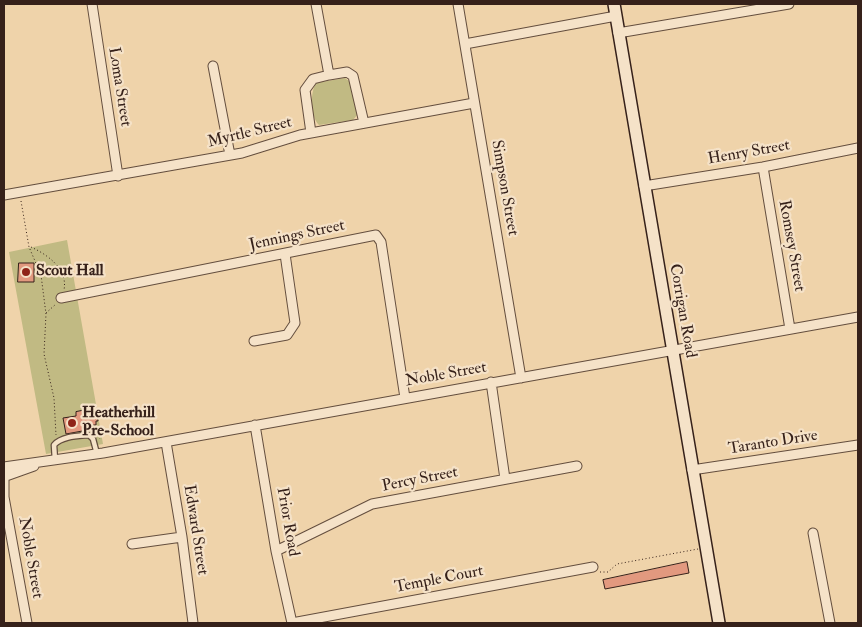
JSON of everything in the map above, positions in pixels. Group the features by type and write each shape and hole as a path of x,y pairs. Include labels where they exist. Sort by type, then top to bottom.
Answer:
{"main road":[{"name":"Corrigan Road","path":"614,4 719,623"}],"street":[{"name":"Loma Street","path":"92,4 118,176"},
{"path":"316,4 329,75"},
{"name":"Simpson Street","path":"458,4 521,378"},
{"path":"618,33 789,4"},
{"path":"465,44 616,16"},
{"path":"213,66 230,155"},
{"path":"312,133 305,90 313,79 329,75 347,72 353,76 364,123"},
{"name":"Myrtle Street","path":"4,194 20,193 230,155 312,133 474,104"},
{"name":"Henry Street","path":"644,186 763,167 858,148"},
{"name":"Romsey Street","path":"763,167 790,329"},
{"name":"Jennings Street","path":"61,298 376,235 381,242 405,398"},
{"path":"254,341 287,335 295,323 285,254"},
{"name":"Noble Street","path":"27,623 4,497 4,474 39,464 858,317"},
{"path":"491,382 505,479"},
{"name":"Prior Road","path":"255,425 276,550 292,623"},
{"name":"Edward Street","path":"166,442 182,537 193,623"},
{"name":"Taranto Drive","path":"692,470 858,445"},
{"name":"Percy Street","path":"276,550 372,504 577,466"},
{"path":"813,533 830,623"},
{"path":"132,544 182,537"},
{"name":"Temple Court","path":"292,623 593,567"}],"lane":[{"path":"56,461 54,445 62,439 89,435 93,439 97,454"}],"path":[{"path":"20,193 30,247 40,268 46,314 44,354 54,398 56,436"},
{"path":"30,247 40,252 61,271 65,284 61,298 46,314"},
{"path":"593,567 600,572 608,572 617,564 706,548"}],"shaded area":[{"path":"345,78 353,84 358,114 353,120 319,125 314,116 312,104 316,83"},
{"path":"67,240 103,444 46,454 9,252"}],"building":[{"name":"Scout Hall","path":"19,263 34,263 34,282 18,282"},
{"path":"96,408 98,421 96,421 96,425 92,425 93,429 66,434 63,418 76,416 76,412"},
{"path":"687,562 689,573 605,589 603,580"}],"place":[{"name":"Scout Hall","path":"26,272"},
{"name":"Heatherhill Pre-School","path":"72,423"}]}
